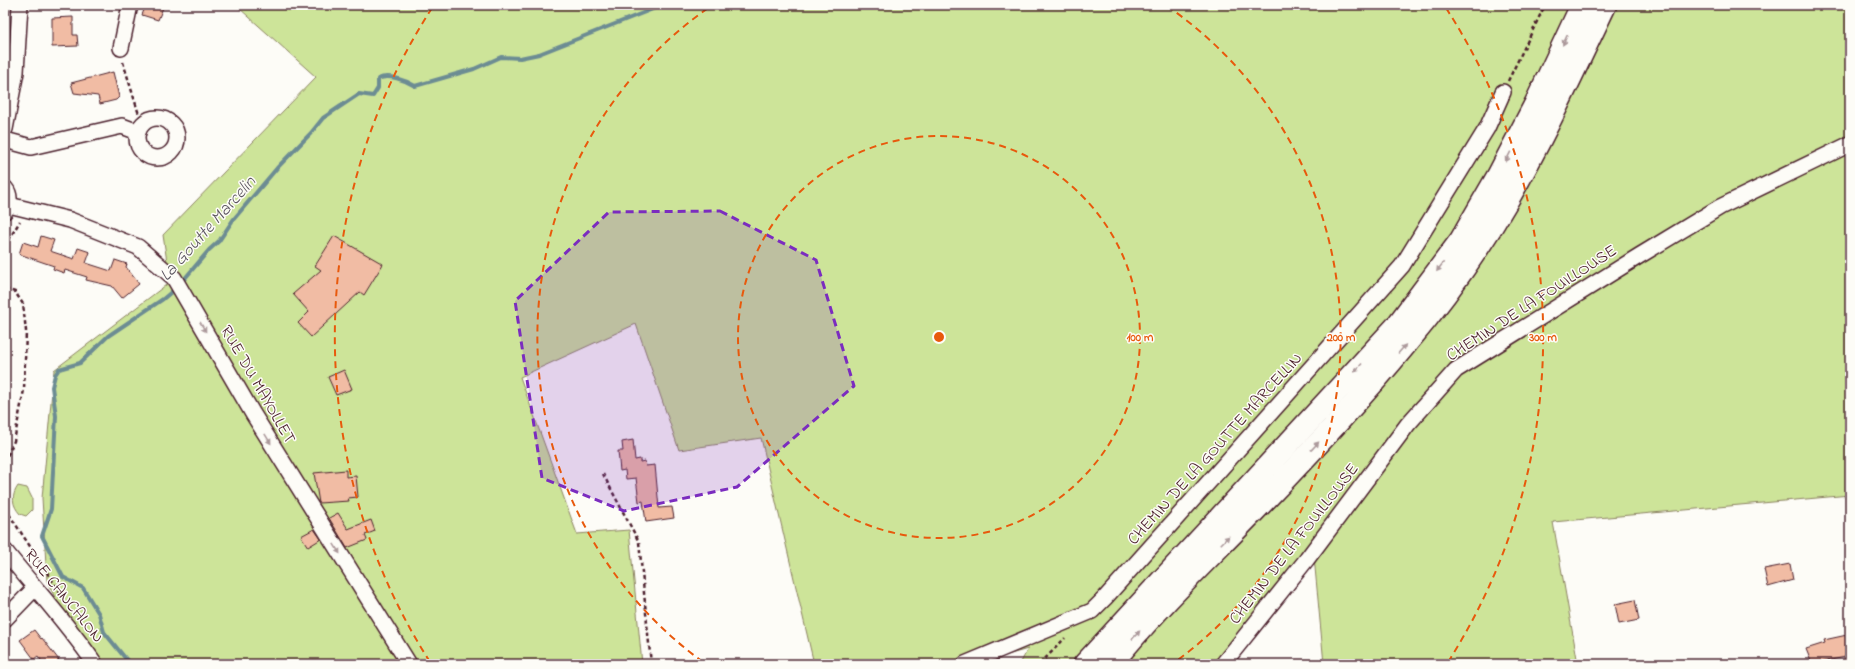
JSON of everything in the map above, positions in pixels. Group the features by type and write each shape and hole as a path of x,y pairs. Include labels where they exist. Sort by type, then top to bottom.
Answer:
{"main road":[{"path":"1085,664 1265,470 1400,321 1461,240 1498,176 1536,103 1582,5"},
{"path":"1111,664 1209,556 1259,506 1351,407 1405,345 1460,274 1508,199 1561,99 1605,5"}],"street":[{"path":"5,129 16,72 20,5"},
{"path":"121,48 130,5"},
{"name":"CHEMIN DE LA GOUTTE MARCELLIN","path":"965,664 1092,611 1105,598 1402,266 1487,128 1503,92"},
{"path":"5,140 31,147 122,126 140,128"},
{"name":"CHEMIN DE LA FOUILLOUSE","path":"1223,664 1307,559 1408,424 1456,370 1720,207 1850,144"},
{"path":"5,188 9,198 7,208"},
{"name":"RUE DU MAYOLLET","path":"7,208 70,220 138,247 172,276 184,293 253,414 409,664"},
{"name":"RUE CANCALON","path":"5,551 95,664"},
{"path":"5,619 34,589"}],"path":[{"path":"1503,92 1545,5"},
{"path":"121,48 121,57 140,128"},
{"path":"5,246 20,220 38,213"},
{"path":"5,289 15,292 23,304 26,331 24,390 14,441 5,461"},
{"path":"602,474 639,542 652,664"},
{"path":"5,508 66,602 55,612"}],"highlighted area":[{"path":"720,211 816,260 854,386 737,487 624,511 542,478 515,301 609,212"}],"green space":[{"path":"245,5 1850,5 1850,495 1553,522 1578,664 1324,664 1313,546 1216,664 1020,664 1028,649 976,664 814,664 761,438 679,450 636,324 520,377 577,534 629,530 642,664 87,664 47,581 42,498 54,370 170,282 163,235 316,77 239,8"},
{"path":"18,486 27,488 32,498 32,510 26,516 20,514 14,504 13,497"}],"building":[{"path":"146,5 164,5 158,20 142,15"},
{"path":"73,17 73,35 77,35 78,46 52,47 52,18"},
{"path":"113,72 119,97 116,100 100,104 98,96 74,93 71,83"},
{"path":"41,236 54,240 50,251 74,259 78,248 90,252 86,263 111,271 115,260 127,264 126,267 139,284 122,298 112,286 86,280 87,277 65,270 64,273 53,269 54,266 19,254 23,242 38,247"},
{"path":"334,236 383,264 364,295 360,292 311,337 298,323 309,312 293,294 321,270 315,266"},
{"path":"344,370 352,389 336,395 328,377"},
{"path":"633,440 635,460 640,459 640,462 645,461 646,466 655,465 659,508 672,507 674,518 646,522 643,501 639,502 636,478 626,479 625,470 620,471 618,451 623,451 622,442"},
{"path":"346,470 346,477 356,476 358,497 348,498 349,501 319,503 314,473"},
{"path":"338,513 348,529 371,520 375,531 365,535 367,540 347,548 329,518"},
{"path":"314,529 321,539 308,547 301,536"},
{"path":"1790,564 1793,580 1768,587 1764,569"},
{"path":"1635,600 1639,620 1619,624 1615,604"},
{"path":"34,630 62,664 44,664 38,656 34,659 20,640"},
{"path":"1847,635 1850,656 1812,664 1806,649 1825,643 1824,640"}],"waterway":[{"name":"La Goutte Marcelin","path":"181,283 209,250 219,241 233,220 277,168 311,133 323,118 359,94 373,96 378,88 378,79 392,77 415,86 474,69 501,57 520,58 539,54 663,5"},
{"name":"La Goutte Marcelin","path":"130,664 104,632 99,614 83,588 63,577 42,536 51,509 56,416 52,387 55,375 59,369 80,363 108,336 163,299 176,288"}]}
